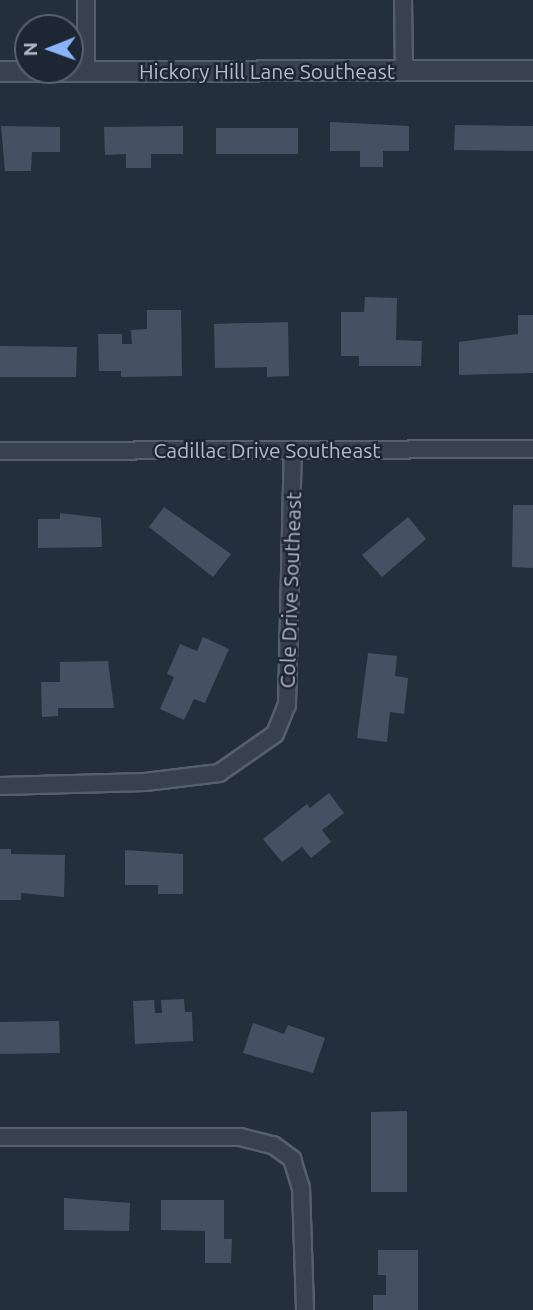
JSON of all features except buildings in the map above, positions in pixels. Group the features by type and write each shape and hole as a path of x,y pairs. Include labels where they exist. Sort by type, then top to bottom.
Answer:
{"street":[{"path":"86,0 86,71"},
{"path":"403,0 404,71"},
{"name":"Hickory Hill Lane Southeast","path":"0,71 533,70"},
{"name":"Cadillac Drive Southeast","path":"0,451 533,449"},
{"name":"Cole Drive Southeast","path":"0,786 145,782 219,773 275,734 286,705 293,450"},
{"path":"0,1137 240,1137 273,1145 292,1159 301,1188 305,1310"}]}
